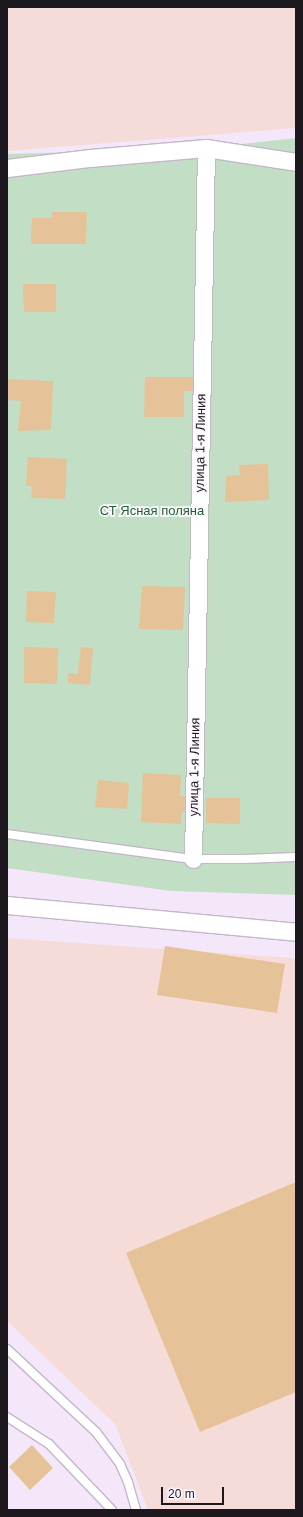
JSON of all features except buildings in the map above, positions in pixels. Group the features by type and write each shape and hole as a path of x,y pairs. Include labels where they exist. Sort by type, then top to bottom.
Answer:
{"street":[{"path":"7,168 90,158 206,148 296,162"},
{"name":"улица 1-я Линия","path":"193,859 206,148"},
{"path":"7,905 296,932"}],"lane":[{"path":"7,834 193,859 296,857"},
{"path":"7,1350 96,1432 120,1464 128,1482 136,1510"},
{"path":"7,1417 49,1444 112,1510"}],"shaded area":[{"path":"7,7 296,7 296,128 7,151"},
{"path":"7,938 293,958 296,960 296,1510 148,1510 115,1424 7,1321"}],"green space":[{"name":"СТ Ясная поляна","path":"296,138 296,895 171,891 7,868 7,154 206,148"}]}
